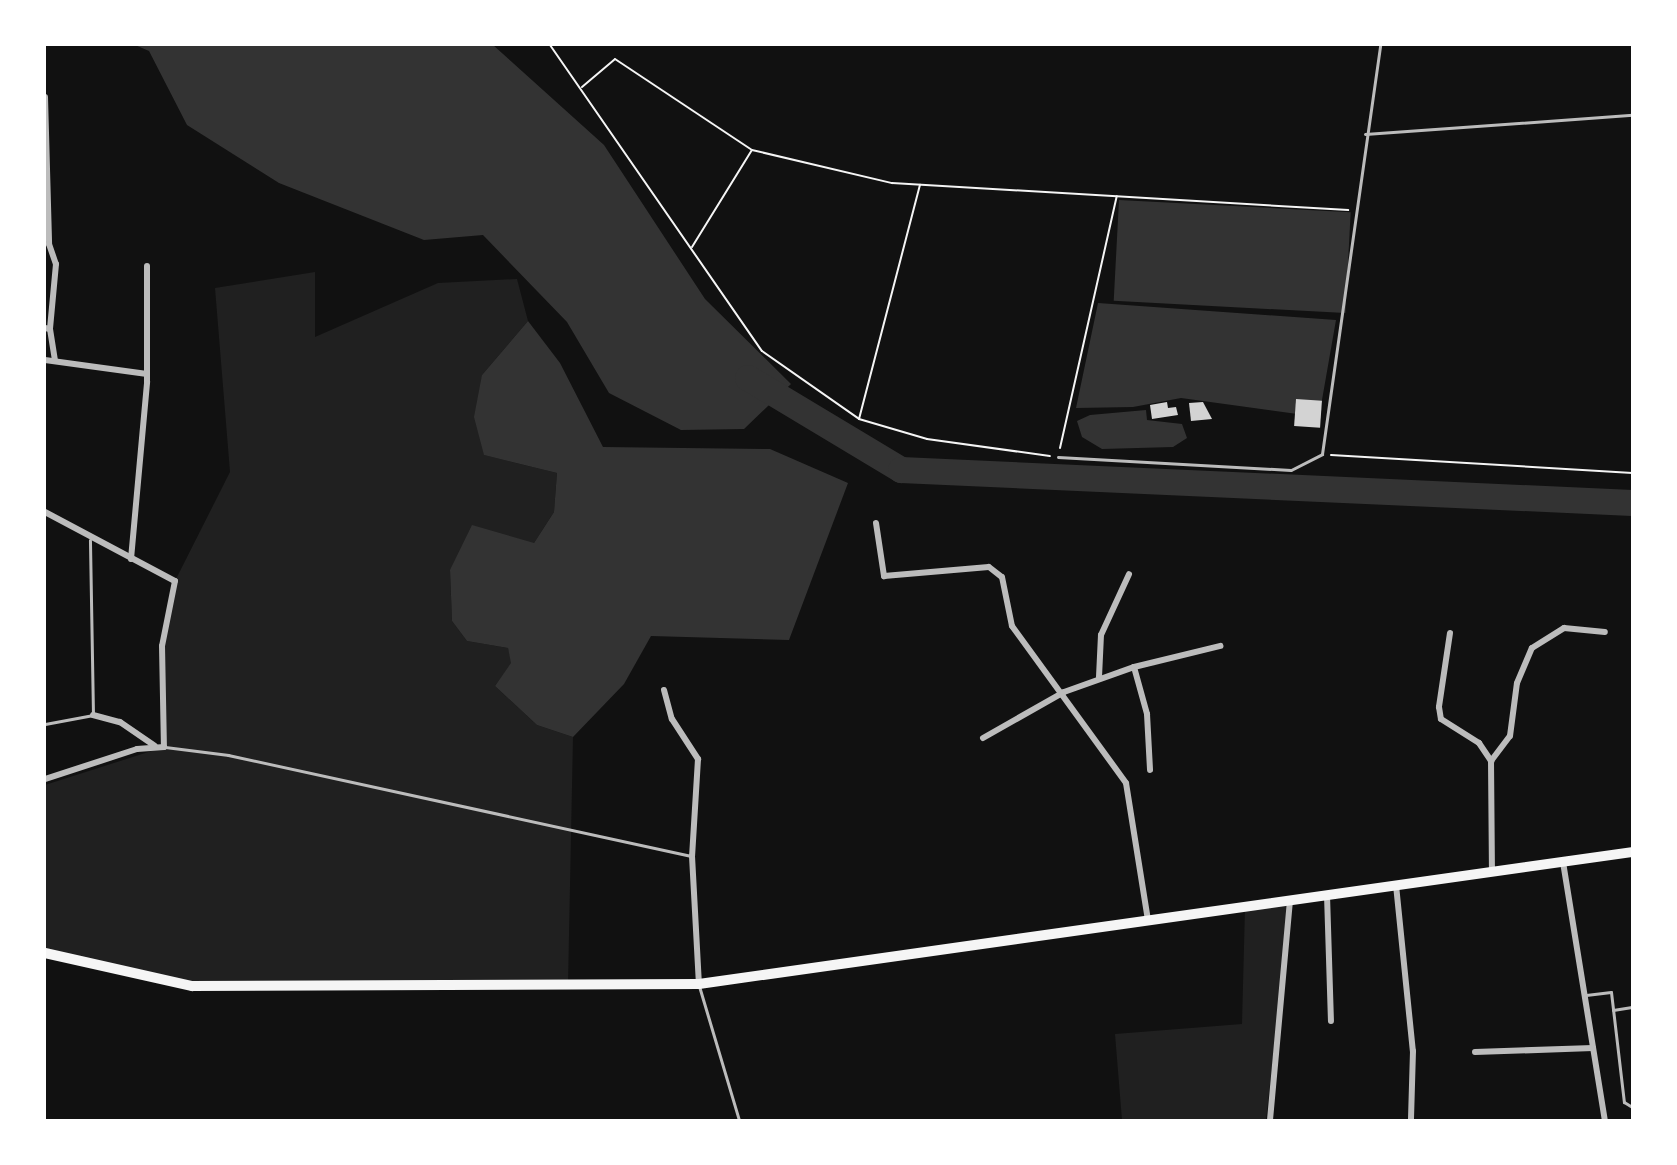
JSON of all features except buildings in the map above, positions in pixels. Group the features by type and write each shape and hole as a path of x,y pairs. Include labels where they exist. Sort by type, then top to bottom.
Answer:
{"highway":[{"path":"45,953 192,986 699,984 1632,852"}],"street":[{"path":"45,97 49,244 57,264 48,329 56,361"},
{"path":"131,559 147,374 147,267"},
{"path":"45,360 147,374"},
{"path":"45,512 90,540 175,581 162,646 164,747 155,746 45,779"},
{"path":"876,523 884,576 989,567 1002,577 1012,626 1064,692 1126,783 1148,920"},
{"path":"1099,677 1101,635 1129,574"},
{"path":"1491,761 1510,736 1517,683 1532,648 1564,628 1605,632"},
{"path":"1450,633 1442,719 1479,743 1491,761 1492,872"},
{"path":"983,738 1064,692 1099,677 1220,646"},
{"path":"1134,668 1147,714 1150,770"},
{"path":"664,690 672,719 698,759 692,856 699,984"},
{"path":"93,715 120,722 155,746"},
{"path":"1563,862 1605,1120"},
{"path":"1396,885 1413,1051 1411,1120"},
{"path":"1328,895 1331,1021"},
{"path":"1270,1120 1290,902"},
{"path":"1475,1052 1593,1048"}],"lane":[{"path":"1058,458 1291,470 1322,454 1354,210 1380,45"},
{"path":"1365,134 1632,115"},
{"path":"45,724 93,715 90,540"},
{"path":"164,747 228,755 692,856"},
{"path":"699,984 739,1120"},
{"path":"1584,995 1611,992 1624,1102 1632,1107"},
{"path":"1613,1010 1632,1007"}],"path":[{"path":"550,45 582,87 762,351 859,419 927,439 1058,458 1117,196"},
{"path":"582,87 615,59 752,150 920,184 1354,210"},
{"path":"692,248 752,150"},
{"path":"859,419 920,184"},
{"path":"1322,454 1632,473"}],"shaded area":[{"path":"135,45 493,45 604,145 705,299 791,384 744,429 681,430 609,393 567,322 483,235 424,240 279,183 187,125 149,51"},
{"path":"1119,200 1351,212 1345,313 1114,301"},
{"path":"315,272 315,337 438,283 517,279 528,321 482,375 484,455 557,473 554,512 534,543 450,570 452,621 467,641 508,648 512,663 495,686 537,725 573,737 568,985 192,986 45,953 45,785 164,747 162,646 175,581 230,472 215,288"},
{"path":"1098,303 1336,320 1319,417 1181,398 1133,407 1076,408"},
{"path":"528,321 560,363 603,447 770,449 848,483 789,640 651,636 624,684 573,737 537,725 495,686 511,663 508,648 467,641 452,621 450,570 472,525 534,543 554,512 557,473 484,455 474,417 482,375"},
{"path":"1146,410 1147,420 1182,424 1187,438 1173,447 1102,449 1082,437 1077,421 1090,415"},
{"path":"1290,902 1266,1120 1122,1120 1115,1034 1242,1024 1245,908"}],"waterway":[{"path":"748,378 901,470 1632,503"}]}
